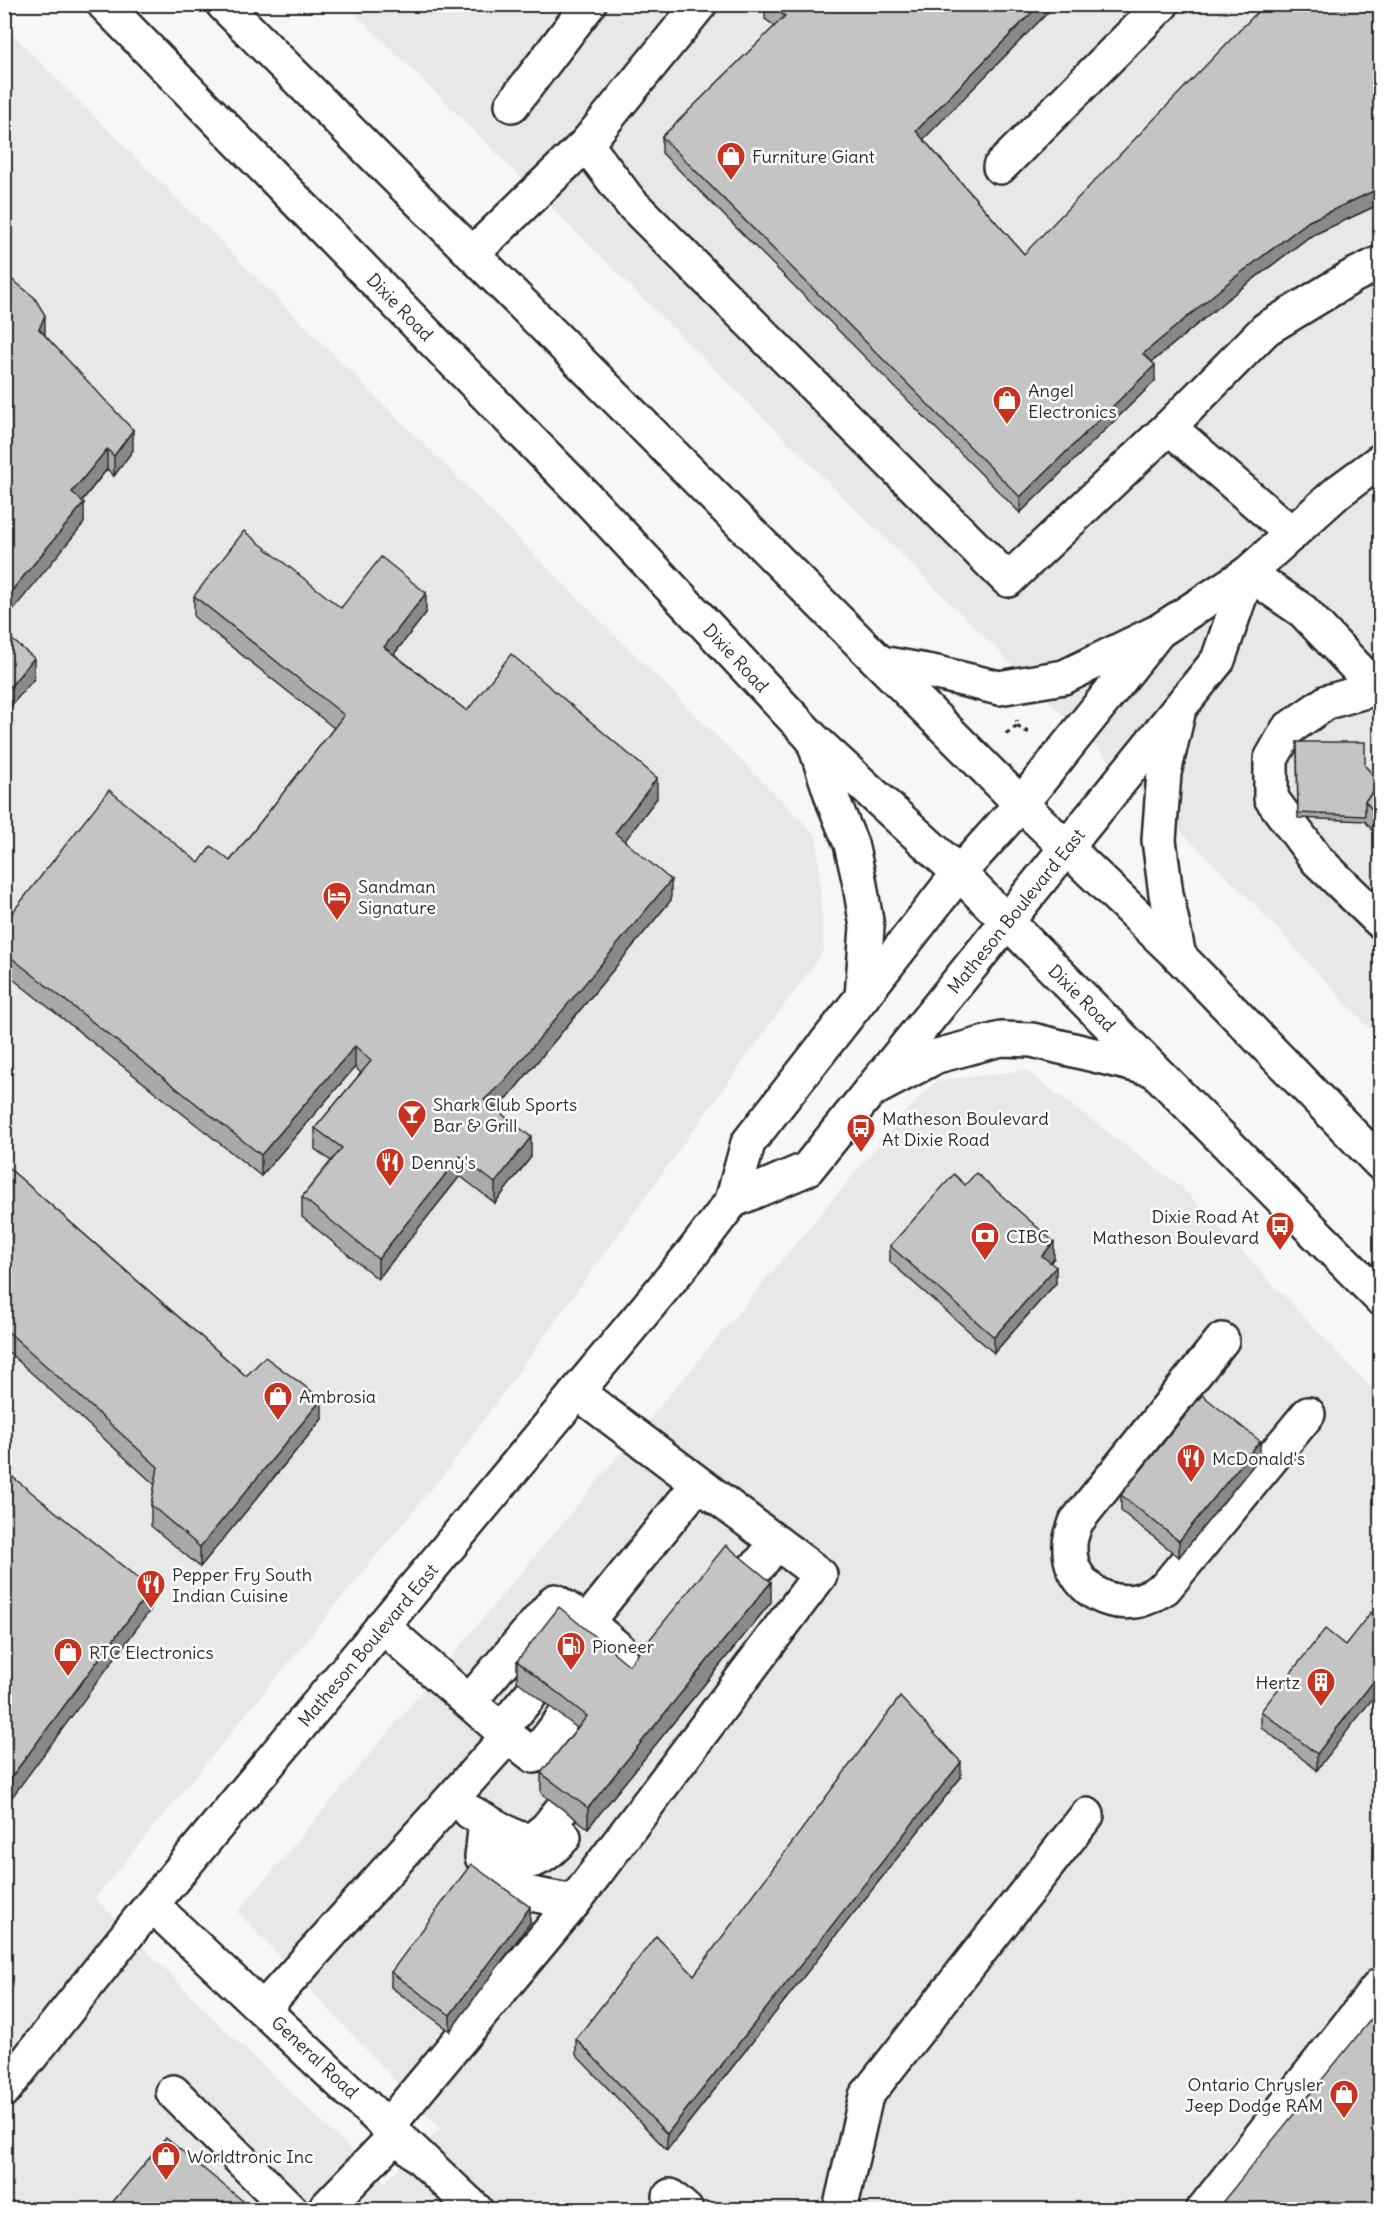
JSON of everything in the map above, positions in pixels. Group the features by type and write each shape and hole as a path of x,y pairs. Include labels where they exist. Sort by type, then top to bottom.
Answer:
{"main road":[{"name":"Dixie Road","path":"104,4 588,499 814,740 959,873 1380,1298"},
{"path":"223,4 1021,804 1179,956 1380,1163"},
{"path":"512,105 589,4"},
{"path":"472,254 586,144 700,4"},
{"path":"1000,167 1162,4"},
{"path":"586,144 630,202 1008,580 1169,427 1266,329 1353,276 1380,263"},
{"path":"1169,427 1292,534"},
{"name":"Matheson Boulevard East","path":"4,2090 152,1905 694,1251 732,1201 748,1143 959,873 1021,804 1159,631 1248,573 1339,491 1380,461"},
{"path":"1248,573 1303,611 1378,687 1327,702 1288,729 1271,759 1271,798 1317,860 1380,921"},
{"name":"Matheson Boulevard East","path":"732,1201 807,1169 1218,660 1248,573"},
{"path":"881,663 937,672 999,688 1064,677 1159,631"},
{"path":"1179,709 1164,773 1159,840 1166,894 1179,956"},
{"path":"814,740 834,803 852,844 860,879 867,927 862,997"},
{"path":"869,1092 937,1056 1001,1039 1032,1040 1152,1069"},
{"path":"1222,1340 1076,1522 1070,1544 1073,1570 1090,1591 1113,1602 1137,1601 1165,1588 1308,1414"},
{"path":"324,2210 392,2130 574,1902 820,1575 758,1569 698,1484 577,1392"},
{"path":"580,1630 698,1484"},
{"path":"469,1702 555,1600 580,1630 620,1650 606,1665"},
{"path":"382,1626 534,1756 564,1718"},
{"path":"263,2009 450,1800 505,1733 531,1694"},
{"path":"450,1800 514,1838 531,1840 569,1815"},
{"path":"840,2210 866,2096 1087,1815"},
{"path":"486,1821 482,1857 499,1881 526,1893 574,1902"},
{"name":"General Road","path":"152,1905 476,2210"},
{"path":"1203,2210 1380,1985"},
{"path":"173,2092 291,2210"}],"path":[{"path":"1017,726 1034,736"}],"shaded area":[{"path":"347,5 1380,5 1380,1040 1252,902"},
{"path":"4,26 817,836 824,950 451,1465 95,1898 217,2022 385,2182 440,2129 238,1912 908,1109 936,1081 1025,1070 1181,1187 1380,1397 1380,2209 5,2209"}],"building":[{"path":"766,4 1040,4 916,131 1024,254 1265,4 1380,4 1380,188 1309,221 1230,281 1143,354 1155,365 1020,497 662,137 785,16"},
{"path":"4,273 34,297 45,315 39,329 133,430 114,456 107,449 72,492 84,503 4,600"},
{"name":"Sandman Signature","path":"244,531 341,608 381,557 426,593 384,647 467,711 511,654 657,778 615,833 671,880 504,1081 484,1100 531,1137 495,1183 460,1156 378,1259 302,1197 342,1148 315,1128 371,1061 355,1046 261,1155 4,952 4,923 109,790 199,863 211,846 230,861 344,715 194,596"},
{"path":"4,633 34,658 4,694"},
{"path":"1297,742 1365,742 1365,766 1380,783 1365,801 1365,816 1298,813"},
{"path":"1380,784 1380,819 1365,801"},
{"path":"4,1164 246,1376 265,1357 322,1399 200,1547 151,1505 158,1467 4,1328"},
{"path":"976,1173 1054,1242 1042,1256 1056,1267 994,1337 890,1246 954,1174 965,1185"},
{"name":"McDonald's","path":"1202,1395 1260,1441 1179,1541 1121,1495"},
{"path":"4,1470 151,1589 4,1787"},
{"path":"726,1545 771,1582 588,1808 541,1773 587,1716 517,1661 559,1607 629,1665"},
{"name":"Hertz","path":"1371,1612 1380,1620 1380,1673 1317,1754 1261,1711 1325,1629 1345,1645"},
{"path":"900,1697 961,1762 667,2134 576,2039 656,1936 694,1975"},
{"path":"471,1864 530,1907 450,2015 391,1972"},
{"name":"Ontario Chrysler Jeep Dodge RAM","path":"1380,2008 1380,2210 1216,2210"},
{"path":"166,2138 254,2210 106,2210"}],"place":[{"name":"Furniture Giant","path":"731,182"},
{"name":"Angel Electronics","path":"1007,426"},
{"name":"Sandman Signature","path":"337,922"},
{"name":"Shark Club Sports Bar & Grill","path":"412,1140"},
{"name":"Matheson Boulevard At Dixie Road","path":"861,1154"},
{"name":"Denny's","path":"390,1188"},
{"name":"Dixie Road At Matheson Boulevard","path":"1280,1252"},
{"name":"CIBC","path":"985,1262"},
{"name":"Ambrosia","path":"278,1422"},
{"name":"McDonald's","path":"1191,1484"},
{"name":"Pepper Fry South Indian Cuisine","path":"151,1610"},
{"name":"Pioneer","path":"571,1672"},
{"name":"RTC Electronics","path":"68,1678"},
{"name":"Hertz","path":"1321,1708"},
{"name":"Ontario Chrysler Jeep Dodge RAM","path":"1344,2120"},
{"name":"Worldtronic Inc","path":"166,2182"}]}
